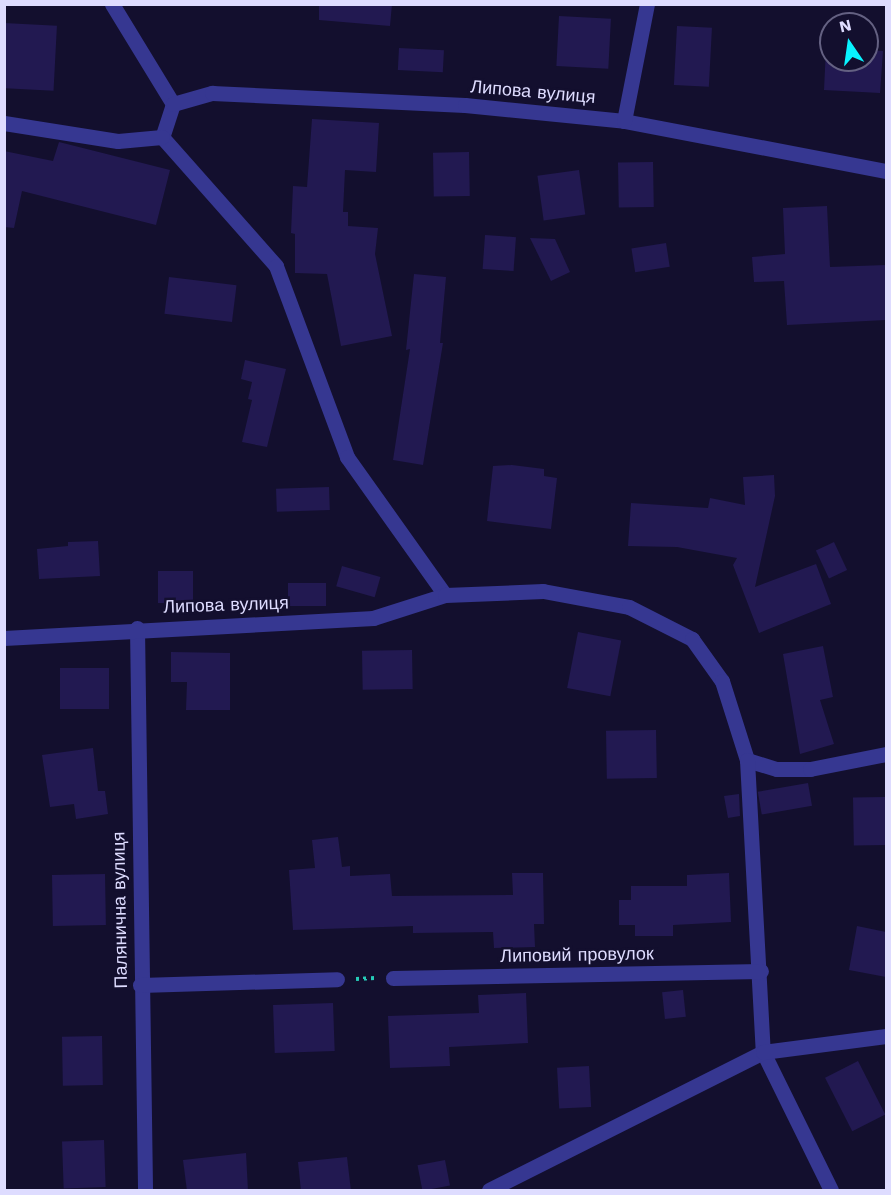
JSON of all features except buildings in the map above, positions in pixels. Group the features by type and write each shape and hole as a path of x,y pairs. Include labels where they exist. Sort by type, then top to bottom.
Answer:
{"street":[{"path":"112,4 173,104 162,137"},
{"path":"624,121 647,4"},
{"name":"Липова вулиця","path":"173,104 212,93 465,105 624,121 886,171"},
{"path":"4,123 118,141 162,137"},
{"path":"162,137 276,266 347,457 446,595"},
{"name":"Липова вулиця","path":"4,638 137,628 373,618 446,595 543,591 629,607 692,639 722,681 747,759 761,971 763,1052"},
{"name":"Палянична вулиця","path":"137,628 140,985 145,1191"},
{"path":"747,759 777,769 810,769 886,754"},
{"name":"Липовий провулок","path":"393,978 761,971"},
{"path":"140,985 337,979"},
{"path":"489,1191 763,1052 886,1036"},
{"path":"763,1052 831,1191"}],"path":[{"path":"337,979 393,978"}]}
